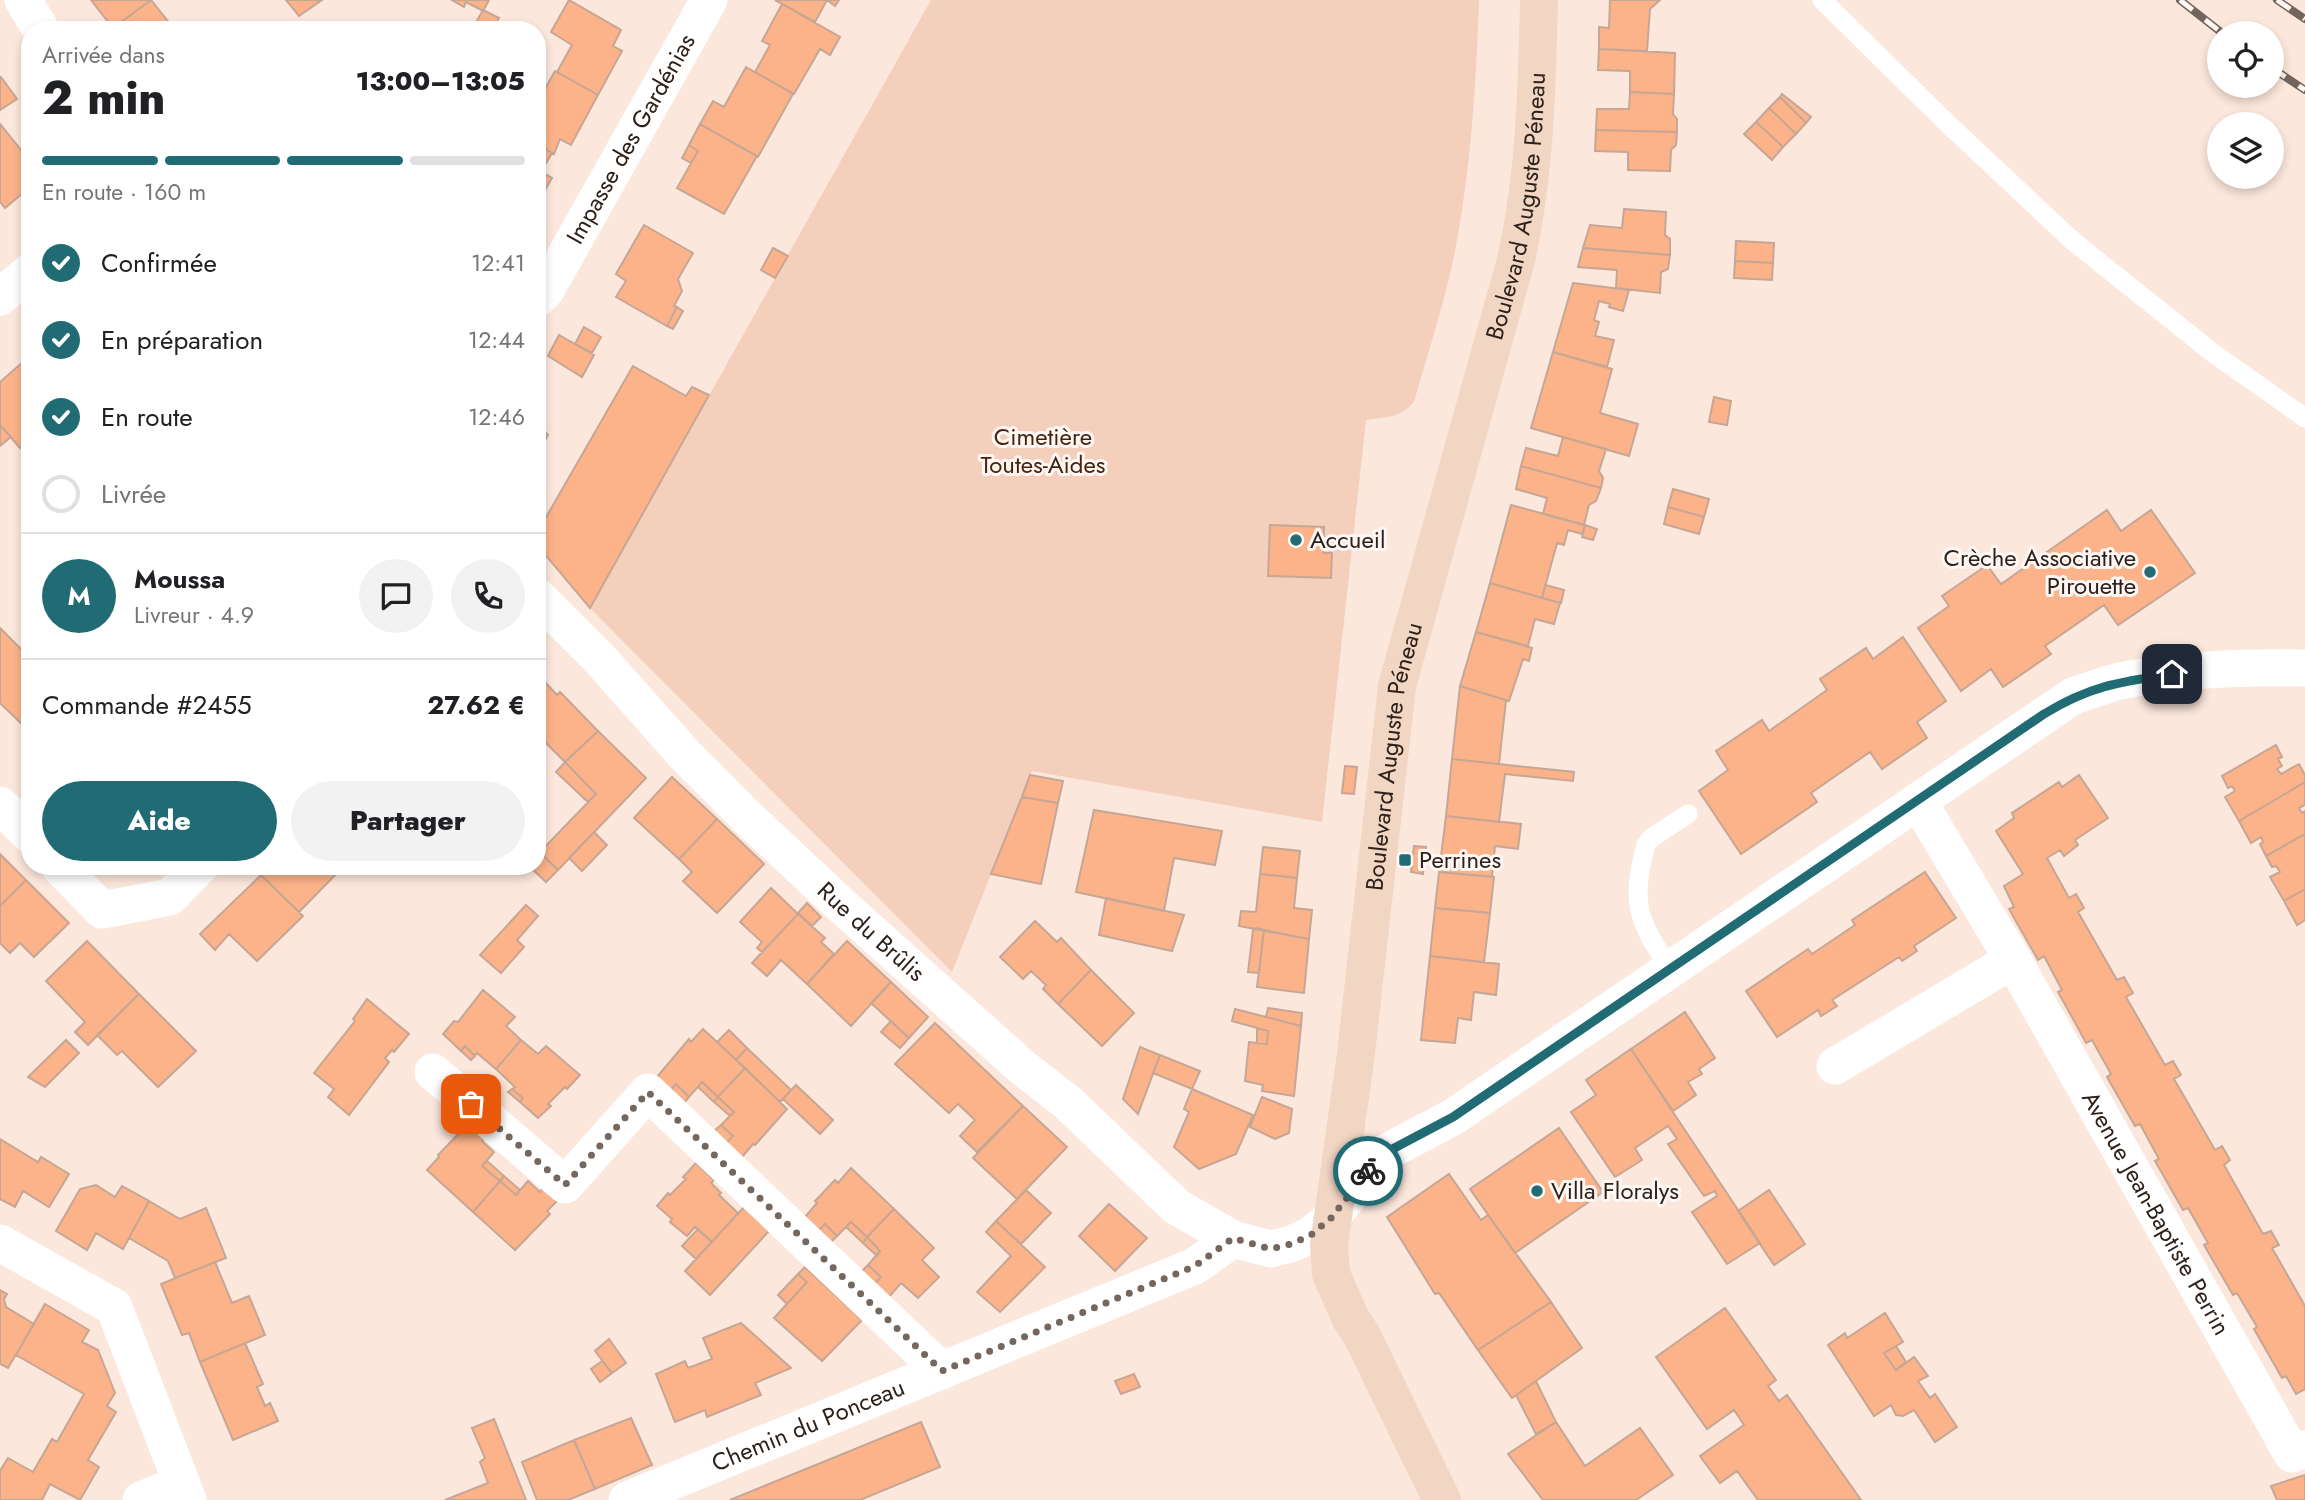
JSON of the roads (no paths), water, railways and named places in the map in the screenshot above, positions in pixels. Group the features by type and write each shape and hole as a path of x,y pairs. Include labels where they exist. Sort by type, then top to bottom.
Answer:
{"street":[{"path":"23,0 36,21"},
{"name":"Boulevard Auguste Péneau","path":"1442,1500 1331,1274 1329,1245 1352,1079 1397,686 1516,260 1531,181 1539,0"},
{"name":"Impasse des Gardénias","path":"546,290 694,5"},
{"path":"0,297 21,280"},
{"name":"Rue du Brûlis","path":"546,605 600,659 694,764 842,906 1022,1067 1067,1102 1177,1207 1233,1238"},
{"path":"1233,1238 1270,1249 1311,1235 1331,1218 1383,1154 1453,1117 2073,696 2121,681 2172,674 2211,670 2305,668"},
{"name":"Avenue Jean-Baptiste Perrin","path":"1917,801 2013,960 2292,1454 2305,1449"},
{"path":"0,804 21,826"},
{"path":"68,875 102,910 170,897 191,875"},
{"path":"1835,1066 2013,960"},
{"path":"433,1072 565,1185 648,1092 942,1371"},
{"name":"Chemin du Ponceau","path":"627,1500 1195,1266 1233,1238"},
{"path":"0,1243 114,1307 184,1492 141,1500"}],"lane":[{"path":"1822,0 1948,124 2074,242 2213,353 2305,418"},
{"path":"1670,969 1646,932 1640,918 1637,898 1646,845 1651,838 1688,814"}],"railway":[{"path":"2180,0 2207,21"},
{"path":"2277,0 2305,19"},
{"path":"2284,76 2305,90"}],"place":[{"name":"Accueil","path":"1296,540"},
{"name":"Crèche Associative Pirouette","path":"2150,572"},
{"name":"Perrines","path":"1405,860"},
{"name":"Villa Floralys","path":"1537,1191"}],"park label":[{"name":"Cimetière Toutes-Aides","path":"1043,451"}]}
